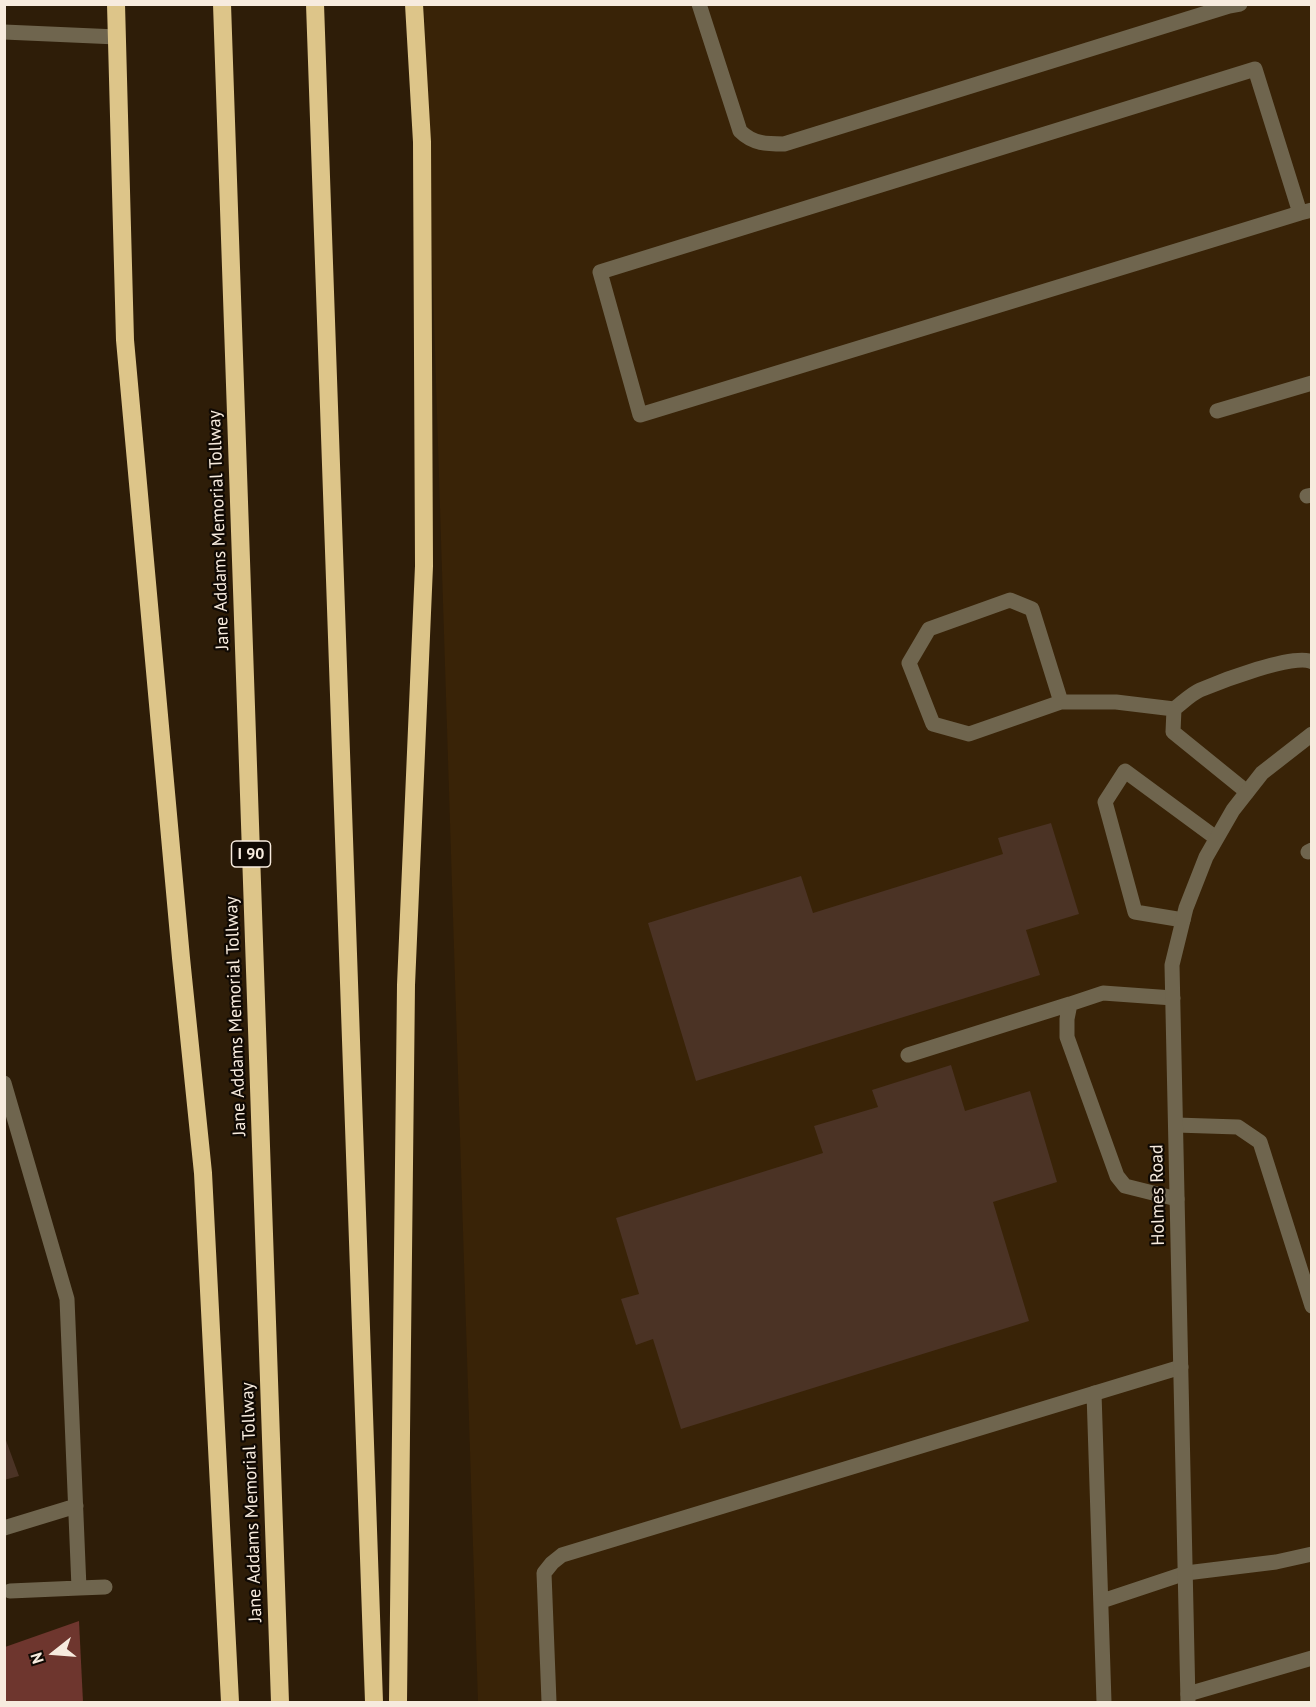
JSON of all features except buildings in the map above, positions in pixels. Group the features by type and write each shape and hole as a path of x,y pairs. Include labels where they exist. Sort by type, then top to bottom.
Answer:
{"highway":[{"path":"116,4 125,340 203,1173 230,1702"},
{"name":"Jane Addams Memorial Tollway","path":"222,4 280,1702"},
{"path":"315,4 374,1702"},
{"path":"398,1702 406,985 424,566 422,142 414,4"}],"street":[{"path":"699,4 740,131 748,139 764,144 784,144 1232,5"},
{"path":"4,32 117,37"},
{"path":"1255,69 1306,211 640,415 600,272 1255,69"},
{"path":"1217,411 1311,383"},
{"path":"1061,702 1032,609 1010,600 929,628 909,663 933,724 969,734 1061,702 1116,702 1174,709 1198,691 1280,662 1307,660 1311,663"},
{"path":"1174,709 1173,732 1247,792"},
{"name":"Holmes Road","path":"1188,1698 1173,965 1186,908 1216,838 1233,810 1262,773 1311,734"},
{"path":"1183,920 1135,912 1105,802 1125,771 1216,838"},
{"path":"908,1055 1103,993 1173,998"},
{"path":"1070,1004 1067,1037 1117,1176 1125,1186 1177,1199"},
{"path":"4,1083 67,1299 80,1588"},
{"path":"1176,1125 1238,1127 1260,1142 1311,1306"},
{"path":"549,1702 544,1573 562,1555 1181,1367"},
{"path":"1094,1393 1104,1702"},
{"path":"4,1528 76,1506"},
{"path":"1102,1602 1186,1573 1276,1562 1311,1554"},
{"path":"9,1592 105,1587"},
{"path":"1188,1698 1311,1658"}],"shaded area":[{"path":"424,5 1311,5 1311,1702 478,1702"},
{"path":"79,1621 83,1702 5,1702 5,1647"}]}
